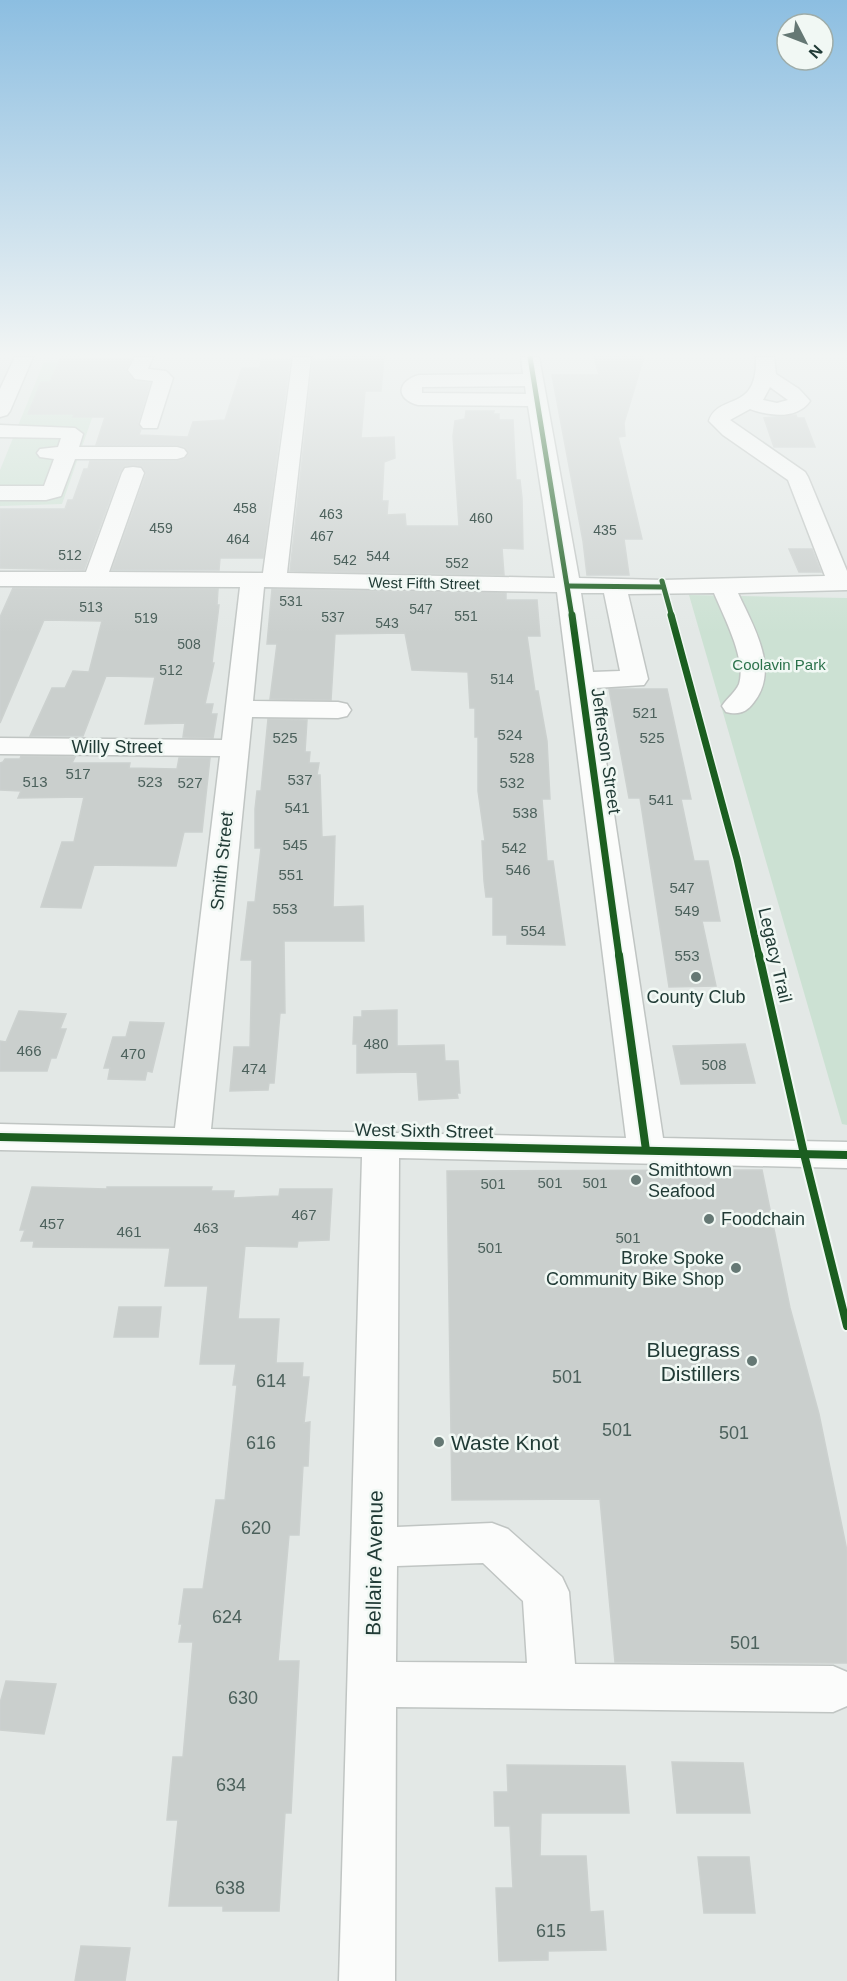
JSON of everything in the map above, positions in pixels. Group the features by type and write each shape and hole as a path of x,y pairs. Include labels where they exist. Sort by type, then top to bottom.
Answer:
{"street":[{"path":"0,494 46,494 53,491 67,449"},
{"name":"Smith Street","path":"192,1141 239,709 286,449"},
{"name":"Jefferson Street","path":"545,449 568,586 646,1150"},
{"path":"758,449 797,477 844,583"},
{"path":"22,453 177,453"},
{"path":"95,579 133,473"},
{"name":"West Fifth Street","path":"0,579 263,580 568,586 844,583"},
{"path":"581,680 635,679 615,586"},
{"path":"723,586 747,643 753,679 744,698 735,706"},
{"path":"239,709 338,710"},
{"name":"Willy Street","path":"0,746 235,748"},
{"name":"West Sixth Street","path":"0,1137 847,1155"},
{"name":"Bellaire Avenue","path":"367,1981 381,1145"},
{"path":"375,1547 492,1543 546,1592 553,1688"},
{"path":"372,1684 553,1688 833,1689"}],"green space":[{"path":"8,449 81,449 62,504 0,506 0,470"},
{"name":"Coolavin Park","path":"689,595 847,598 847,1125 842,1124"}],"building":[{"path":"187,449 278,449 263,558 220,558 219,570 112,570 146,474 143,467 133,465 125,466 120,472 84,570 0,568 0,509 65,509 68,500 73,500 84,469 88,469 90,461 177,461 185,459 189,453"},
{"path":"303,449 395,449 395,458 384,462 382,501 388,501 387,515 405,514 406,526 459,526 454,449 514,449 516,480 520,480 522,498 523,549 502,548 504,575 290,571"},
{"path":"566,449 621,449 642,539 624,539 629,575 587,575"},
{"path":"789,549 812,549 821,572 799,572"},
{"path":"13,588 218,589 217,605 219,605 212,663 214,663 205,704 213,704 211,714 217,714 213,738 183,737 185,723 145,724 155,677 106,676 83,736 30,736 52,688 65,688 73,671 89,672 102,621 44,620 0,723 0,617"},
{"path":"272,589 506,593 506,600 537,600 540,636 527,636 535,691 538,691 547,741 550,799 542,799 547,861 553,861 565,945 507,944 507,935 493,935 493,897 486,897 484,881 482,841 485,841 478,791 478,737 475,737 475,708 470,708 468,672 412,670 405,633 335,634 331,700 270,699 277,644 267,644"},
{"path":"609,689 667,689 691,799 681,799 694,861 708,861 720,921 702,921 716,986 669,987 640,798 629,798"},
{"path":"268,719 307,720 305,752 310,752 309,763 319,763 317,775 320,775 322,837 335,836 333,907 363,906 364,941 284,941 285,1013 280,1013 274,1083 269,1083 268,1090 230,1091 234,1047 250,1047 252,960 241,960 248,902 255,902 261,848 255,848 255,809 257,791 261,791"},
{"path":"21,756 75,757 72,763 130,763 129,768 177,769 179,758 210,758 202,832 184,832 176,866 94,865 81,908 41,907 62,842 74,842 84,797 18,798 21,791 0,790 0,763 5,759 20,759"},
{"path":"397,1010 397,1046 444,1045 445,1061 458,1061 460,1093 457,1093 458,1098 419,1100 417,1072 357,1073 357,1044 353,1044 354,1017 362,1017 362,1011"},
{"path":"19,1011 66,1014 60,1029 66,1029 56,1058 51,1058 47,1071 0,1071 0,1041 6,1042"},
{"path":"130,1022 164,1023 152,1072 147,1071 145,1080 108,1079 110,1068 104,1068 113,1037 126,1037"},
{"path":"745,1044 755,1083 681,1084 673,1046"},
{"path":"762,1170 790,1308 819,1414 847,1551 847,1663 615,1662 600,1499 452,1500 447,1171"},
{"path":"32,1187 107,1189 107,1187 212,1187 211,1191 234,1191 233,1198 279,1196 280,1189 332,1189 329,1240 298,1241 297,1247 245,1246 238,1319 279,1319 276,1363 303,1363 302,1377 309,1377 304,1423 310,1422 308,1466 303,1466 299,1535 289,1535 278,1661 299,1661 291,1813 285,1813 279,1911 223,1911 223,1906 169,1906 178,1820 167,1820 173,1757 183,1757 193,1642 179,1642 182,1624 179,1624 184,1589 203,1589 216,1500 225,1500 237,1385 233,1385 236,1364 200,1364 208,1286 165,1286 170,1248 33,1247 34,1241 21,1241 25,1230 20,1230"},
{"path":"119,1307 161,1307 158,1337 114,1337"},
{"path":"6,1681 56,1684 44,1734 0,1730 0,1703"},
{"path":"672,1762 743,1763 750,1813 677,1813"},
{"path":"507,1765 625,1766 629,1813 541,1813 540,1856 586,1856 590,1912 603,1911 606,1950 548,1951 548,1960 499,1961 496,1888 513,1888 510,1826 495,1826 494,1792 508,1792"},
{"path":"698,1857 749,1857 755,1913 704,1913"},
{"path":"81,1946 130,1948 125,1981 75,1981"}],"cycle path":[{"path":"545,449 568,586 646,1150"},
{"name":"Legacy Trail","path":"662,581 737,859 804,1154 847,1326"},
{"path":"568,586 663,587"},
{"path":"0,1137 847,1155"}],"place":[{"name":"County Club","path":"696,977"},
{"name":"Smithtown Seafood","path":"636,1180"},
{"name":"Foodchain","path":"709,1219"},
{"name":"Broke Spoke Community Bike Shop","path":"736,1268"},
{"name":"Bluegrass Distillers","path":"752,1361"},
{"name":"Waste Knot","path":"439,1442"}]}
